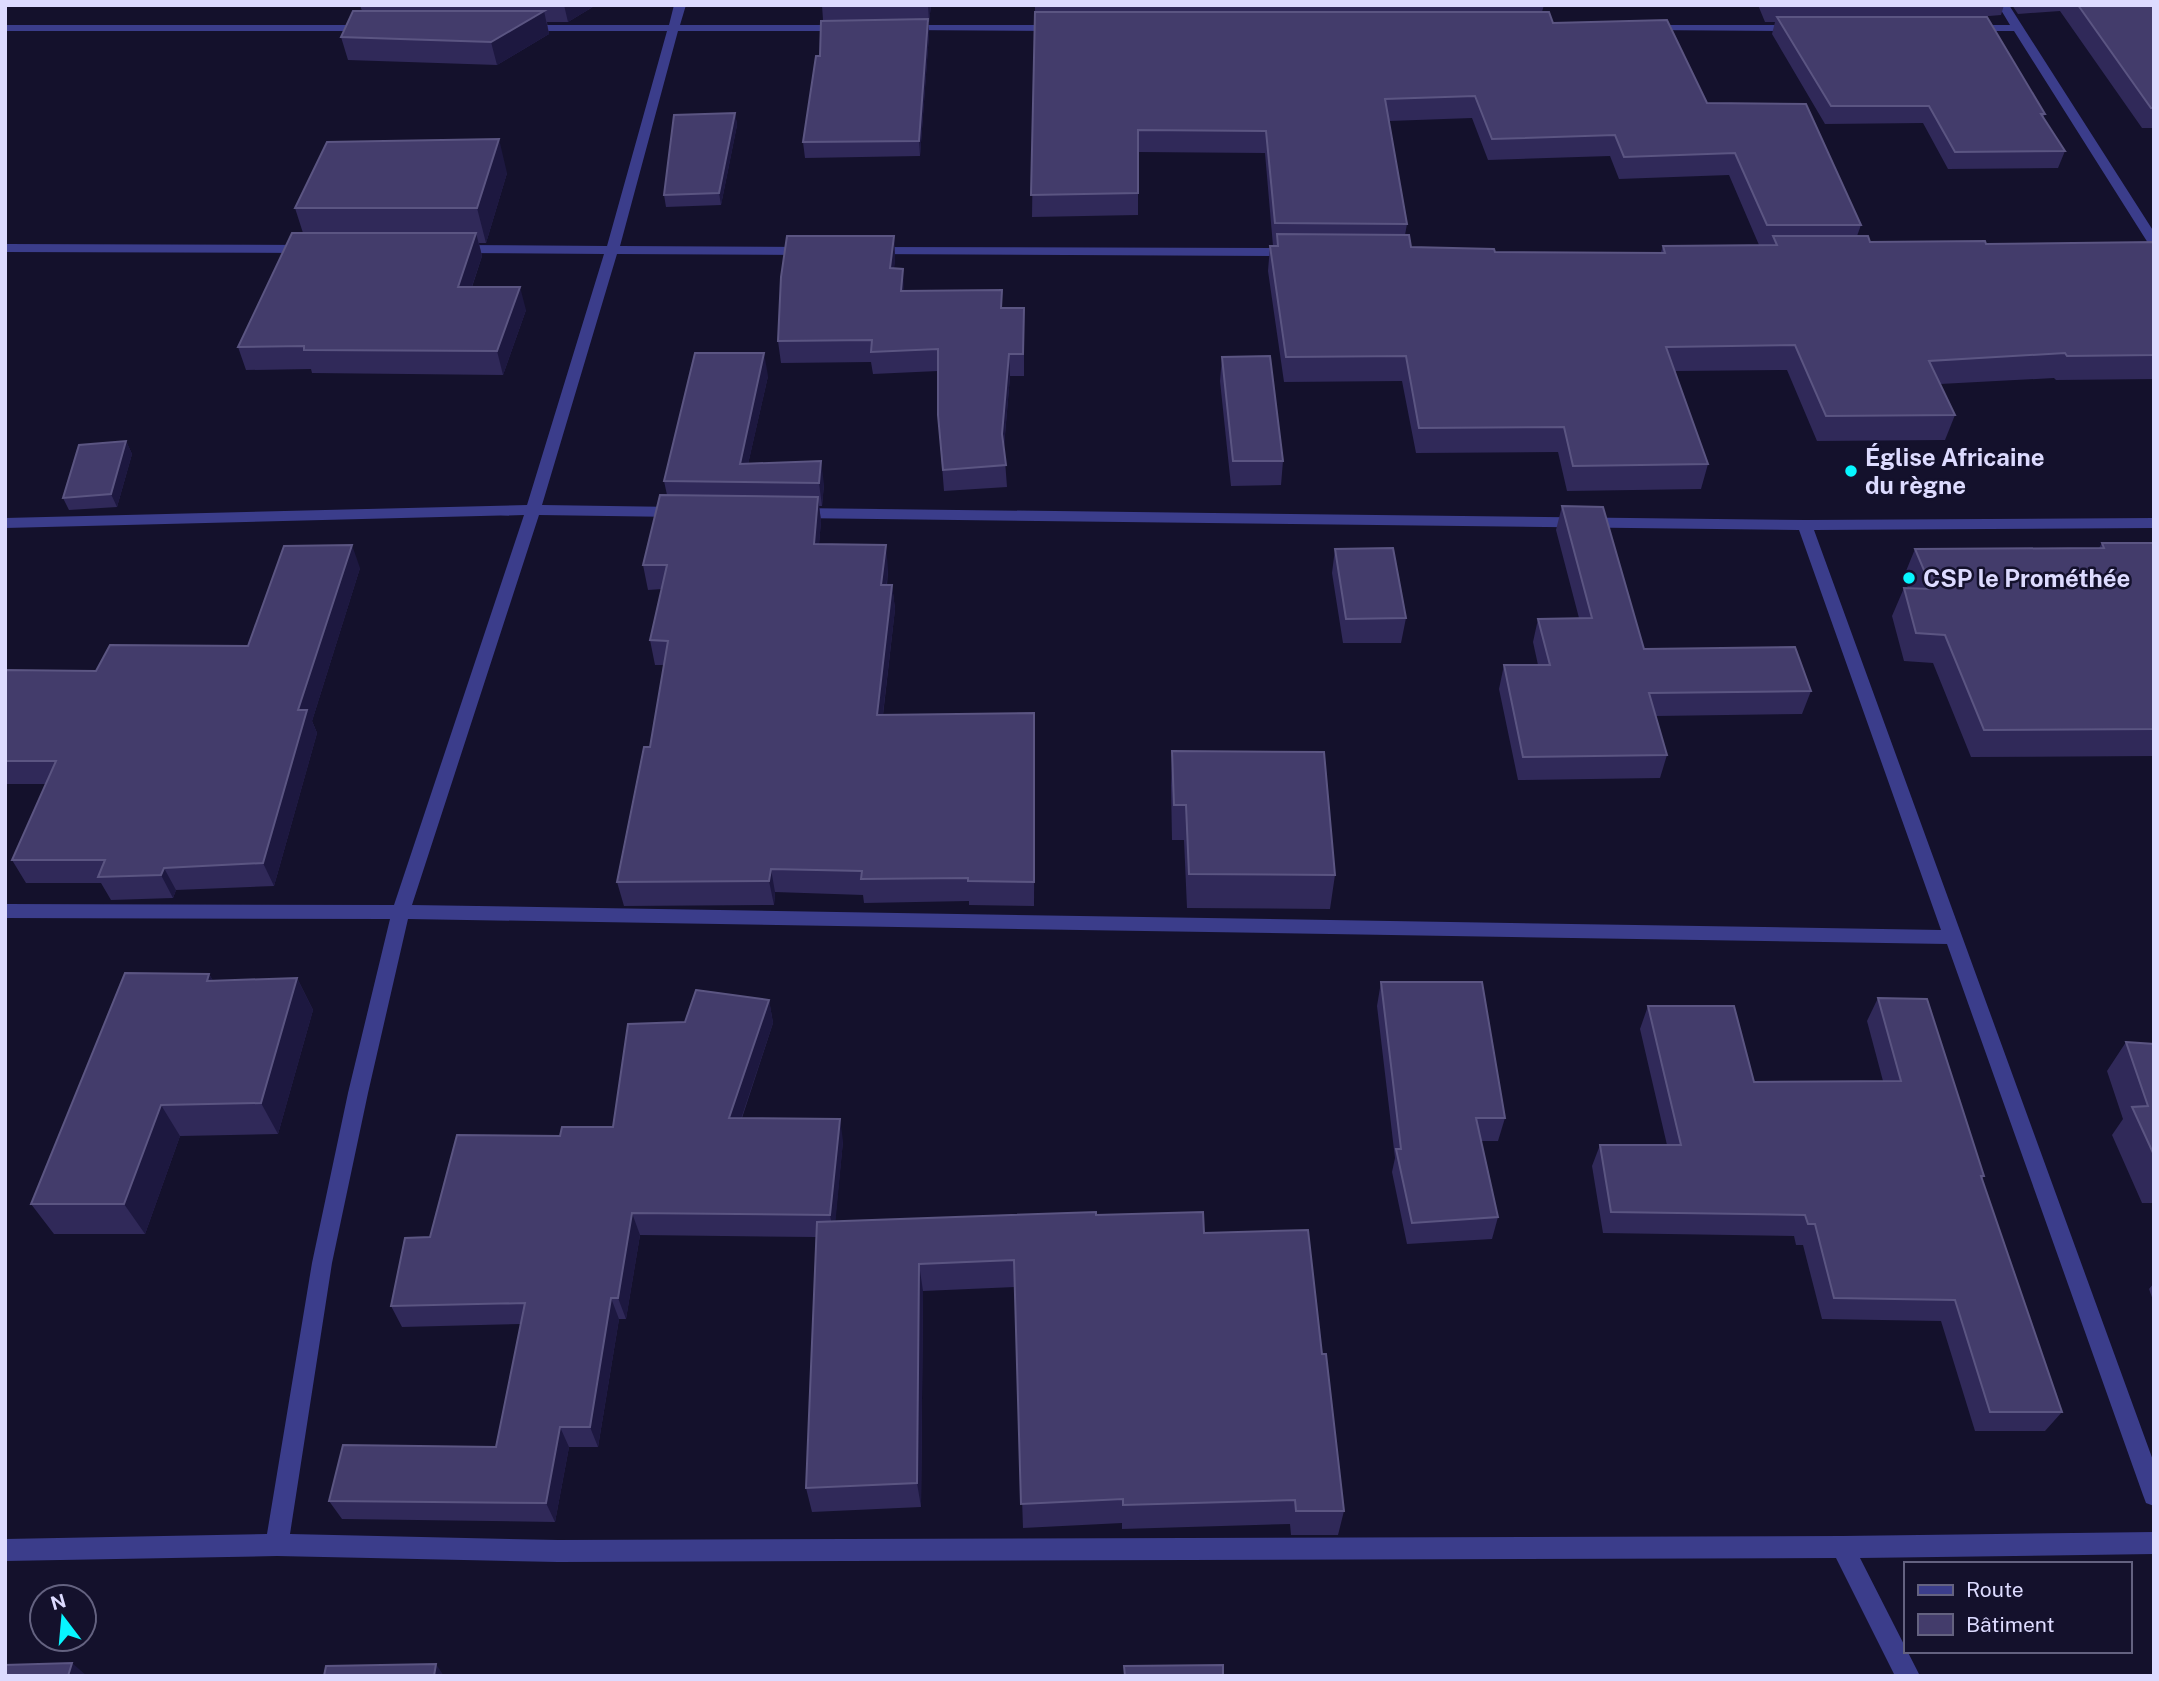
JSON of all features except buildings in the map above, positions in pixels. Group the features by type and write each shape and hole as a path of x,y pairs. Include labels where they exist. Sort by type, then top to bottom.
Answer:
{"street":[{"path":"277,1545 322,1263 358,1093 401,912 533,510 612,250 680,5"},
{"path":"2003,5 2154,243"},
{"path":"5,28 381,28"},
{"path":"507,28 856,28"},
{"path":"898,28 1065,28"},
{"path":"1639,28 1807,28"},
{"path":"1961,28 2017,28"},
{"path":"5,248 323,249"},
{"path":"447,249 821,251"},
{"path":"862,251 1307,252"},
{"path":"5,523 533,510 687,512"},
{"path":"785,513 1805,525 2154,523"},
{"path":"1805,525 2154,1494"},
{"path":"5,911 401,912 1954,937"},
{"path":"5,1550 277,1545 558,1551 1842,1547 2154,1543"},
{"path":"1842,1547 1908,1676"}],"place":[{"name":"Église Africaine du règne","path":"1851,471"},
{"name":"CSP le Prométhée","path":"1909,578"}]}
